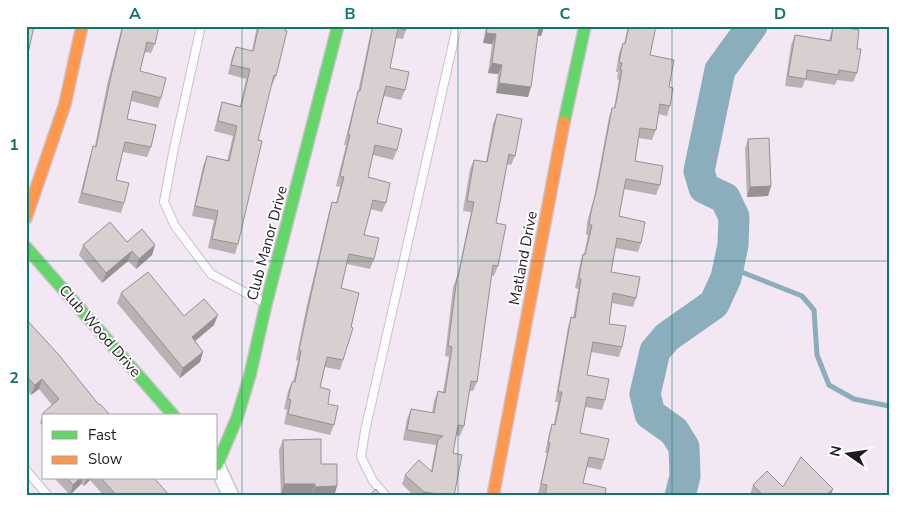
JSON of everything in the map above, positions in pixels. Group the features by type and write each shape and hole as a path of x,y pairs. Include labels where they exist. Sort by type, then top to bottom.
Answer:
{"street":[{"path":"26,218 66,104 82,26"},
{"name":"Club Manor Drive","path":"218,463 237,418 250,375 266,304 338,26"},
{"name":"Matland Drive","path":"493,496 555,166 585,26"},
{"name":"Club Wood Drive","path":"26,247 172,414"},
{"path":"218,467 231,496"}],"lane":[{"path":"201,26 164,202 176,226 211,274 266,304"},
{"path":"386,496 373,481 361,457 363,440 457,26"},
{"path":"26,470 48,496"}],"building":[{"path":"26,26 34,26 26,63"},
{"path":"123,26 159,26 155,44 147,42 140,71 166,78 161,98 133,91 127,119 156,125 151,147 125,142 116,180 129,183 124,203 82,193 93,146 96,147"},
{"path":"259,26 286,26 285,31 287,31 258,140 262,141 238,244 212,239 218,211 195,206 207,156 229,161 237,126 218,121 222,102 241,107 250,69 231,65 236,47 253,51"},
{"path":"373,26 407,26 406,30 398,28 390,68 409,72 405,90 386,86 377,123 402,129 397,150 375,145 368,177 390,183 386,203 373,200 364,235 379,238 374,259 349,254 341,288 359,293 351,327 353,328 343,360 327,357 320,387 330,390 328,404 338,406 334,425 288,414 291,400 288,399 292,382 295,382 301,351 299,350 332,202 337,203 344,177 340,176"},
{"path":"488,26 539,26 531,87 499,83 502,65 492,63 496,34 486,33"},
{"path":"629,26 656,26 650,55 674,60 669,87 673,88 670,106 660,104 656,130 640,128 635,161 663,166 660,185 626,179 619,216 645,222 641,243 617,238 611,272 640,277 636,298 613,293 609,324 626,326 622,347 593,342 587,375 609,379 605,400 587,397 580,433 609,439 604,460 589,457 583,483 606,488 605,496 545,496 547,485 541,484 550,443 548,443 552,424 555,425 562,392 558,392 571,317 575,318 583,254 585,255 592,225 589,225 591,212 612,108 615,108 622,70 620,70 622,63 619,62"},
{"path":"833,26 859,30 857,49 861,49 857,73 839,70 838,75 807,70 806,79 788,76 795,35 831,41"},
{"path":"497,114 522,119 515,156 509,154 496,223 506,225 498,266 493,265 477,382 471,381 464,426 458,425 453,453 462,455 454,496 424,492 405,475 419,460 432,472 438,440 443,436 407,430 411,409 434,413 438,391 445,393 452,347 448,346 457,277 474,202 467,201 474,160 487,162"},
{"path":"769,138 771,186 750,187 748,139"},
{"path":"110,222 127,242 142,229 155,245 139,259 132,251 106,273 83,245"},
{"path":"148,272 184,316 204,299 218,315 192,337 203,352 183,368 121,293"},
{"path":"26,319 59,355 99,405 109,414 44,414 59,399 42,379 35,385 28,378 26,380"},
{"path":"321,439 321,464 337,464 337,486 315,487 315,484 284,484 283,440"},
{"path":"801,457 833,489 825,496 764,496 753,485 767,471 783,487"},
{"path":"69,480 78,480 73,485"},
{"path":"103,480 156,480 170,496 117,496"},
{"path":"376,489 381,496 368,496"}],"waterway":[{"path":"680,496 685,476 684,447 674,431 650,414 645,394 655,351 667,337 714,304 726,278 733,245 734,217 725,198 704,188 699,171 720,70 752,26"},
{"path":"729,267 802,296 814,310 817,355 829,385 854,399 889,406"}],"traffic: fast":[{"path":"218,463 237,418 250,375 266,304 338,26"},
{"path":"564,122 585,26"},
{"path":"26,247 172,414"}],"traffic: slow":[{"path":"26,218 65,104 82,26"},
{"path":"493,496 564,122"}]}
